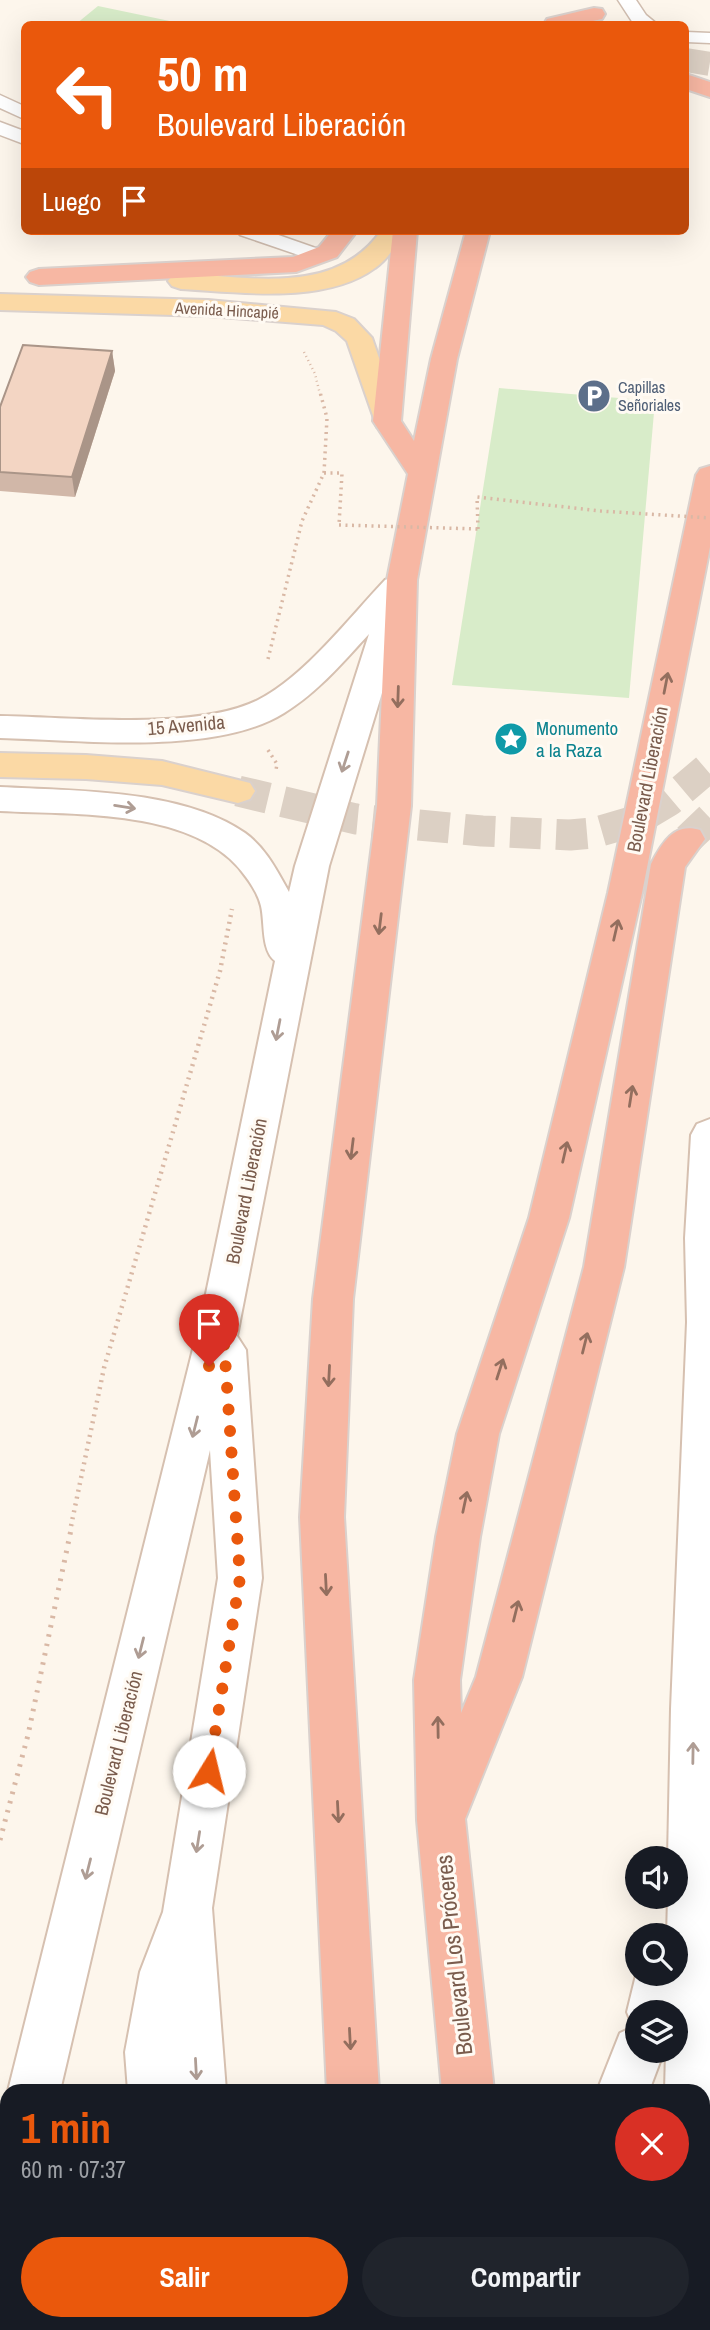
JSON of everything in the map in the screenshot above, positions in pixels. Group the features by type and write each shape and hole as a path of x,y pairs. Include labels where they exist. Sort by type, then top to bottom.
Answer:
{"highway":[{"path":"566,21 596,13"},
{"path":"689,82 710,90"},
{"path":"39,277 296,264 320,256 333,248 342,235"},
{"path":"405,235 387,421 421,472"},
{"name":"Boulevard Liberación","path":"353,2084 322,1517 333,1299 394,806 402,580 444,359 477,235"},
{"name":"Boulevard Liberación","path":"440,1820 437,1680 457,1537 478,1434 549,1219 625,893 710,475"},
{"path":"440,1820 499,1677 604,1267 668,864 688,839"},
{"name":"Boulevard Los Próceres","path":"440,1820 467,2084"}],"main road":[{"name":"Avenida Hincapié","path":"13,277 311,283 336,279 356,271 374,257 390,235"},
{"name":"Avenida Hincapié","path":"0,302 129,305 292,313 327,318 354,332 363,348 387,421"},
{"name":"15 Avenida","path":"0,727 167,730 225,723 257,712 270,707 305,683 402,580"},
{"name":"Boulevard Liberación","path":"36,2084 222,1313 312,866 402,580"},
{"path":"0,765 86,766 162,773 239,791"},
{"path":"0,799 102,804 153,811 198,824 233,842 258,867 278,903 289,975"},
{"path":"691,2084 692,1821 706,1486 710,1135"},
{"path":"153,2084 151,2052 165,1972 187,1908 240,1578 222,1313"},
{"path":"672,1923 692,1821"},
{"path":"187,1908 200,2084"},
{"path":"626,2084 634,2063"}],"lane":[{"path":"627,0 643,21"},
{"path":"689,37 710,38"},
{"path":"0,102 21,112"},
{"path":"0,128 21,137"},
{"path":"259,235 320,256"}],"path":[{"path":"265,668 302,521 324,473 327,418 315,374 299,342 292,313"},
{"path":"324,473 342,474 339,526 478,529 477,497 574,510 710,518"},
{"path":"264,746 277,764 275,773"},
{"path":"0,1840 28,1735 104,1368 220,971 243,850"}],"green space":[{"path":"98,6 170,21 80,21"},
{"path":"499,388 655,401 629,698 452,685"}],"building":[{"path":"23,345 112,351 72,477 0,472 0,407"}],"tunnel":[{"path":"689,60 710,64"},
{"path":"238,791 356,819 482,831 570,835 593,833 635,821 669,801 710,766"},
{"path":"688,839 710,818"}],"place":[{"name":"Capillas Señoriales","path":"594,396"},
{"name":"Monumento a la Raza","path":"511,739"}],"route":[{"path":"209,1366 222,1313 240,1578 209,1771"}]}
